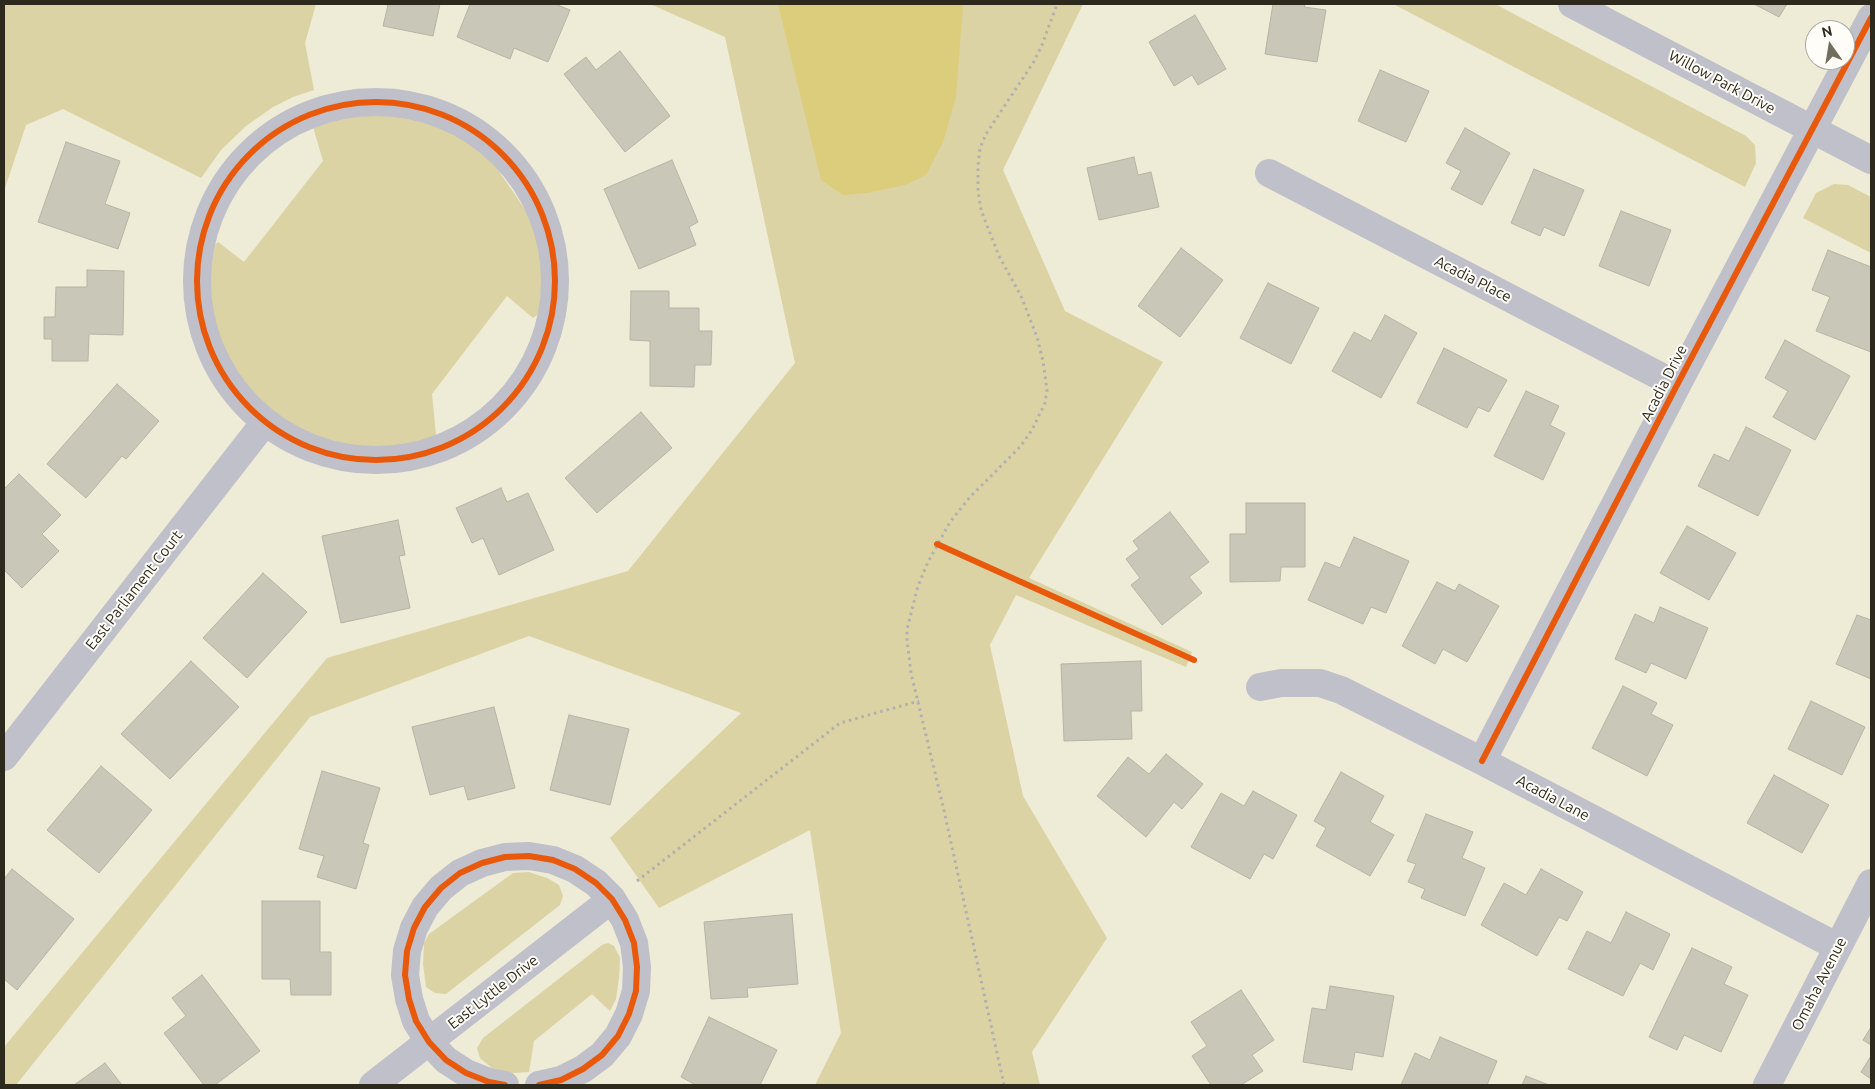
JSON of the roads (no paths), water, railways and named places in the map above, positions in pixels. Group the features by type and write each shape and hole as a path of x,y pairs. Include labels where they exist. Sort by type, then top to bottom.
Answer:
{"street":[{"name":"Willow Park Drive","path":"1572,4 1871,160"},
{"name":"Acadia Drive","path":"1482,761 1677,385 1871,18"},
{"path":"369,102 406,104 434,111 454,119 491,143 520,174 541,210 548,229 556,270 553,310 548,331 542,350 522,386 504,407 478,429 441,448 401,458 360,460 320,452 294,441 265,422 249,408 221,374 204,334 198,305 196,269 204,226 223,186 236,169 267,138 305,116 347,104 369,102"},
{"name":"Acadia Place","path":"1269,173 1677,385"},
{"name":"East Parliament Court","path":"4,757 265,422"},
{"name":"Acadia Lane","path":"1260,687 1282,683 1300,683 1320,684 1334,688 1482,761 1838,947"},
{"path":"505,1085 489,1082 466,1073 446,1060 429,1042 416,1021 409,999 405,975 407,951 414,928 425,907 441,888 460,873 482,863 505,857 529,856 575,869 596,882 612,899 626,920 634,943 637,967 636,991 629,1014 618,1036 602,1055 575,1073 561,1080 539,1085"},
{"name":"Omaha Avenue","path":"1767,1085 1871,883"},
{"name":"East Lyttle Drive","path":"374,1085 612,899"}]}
